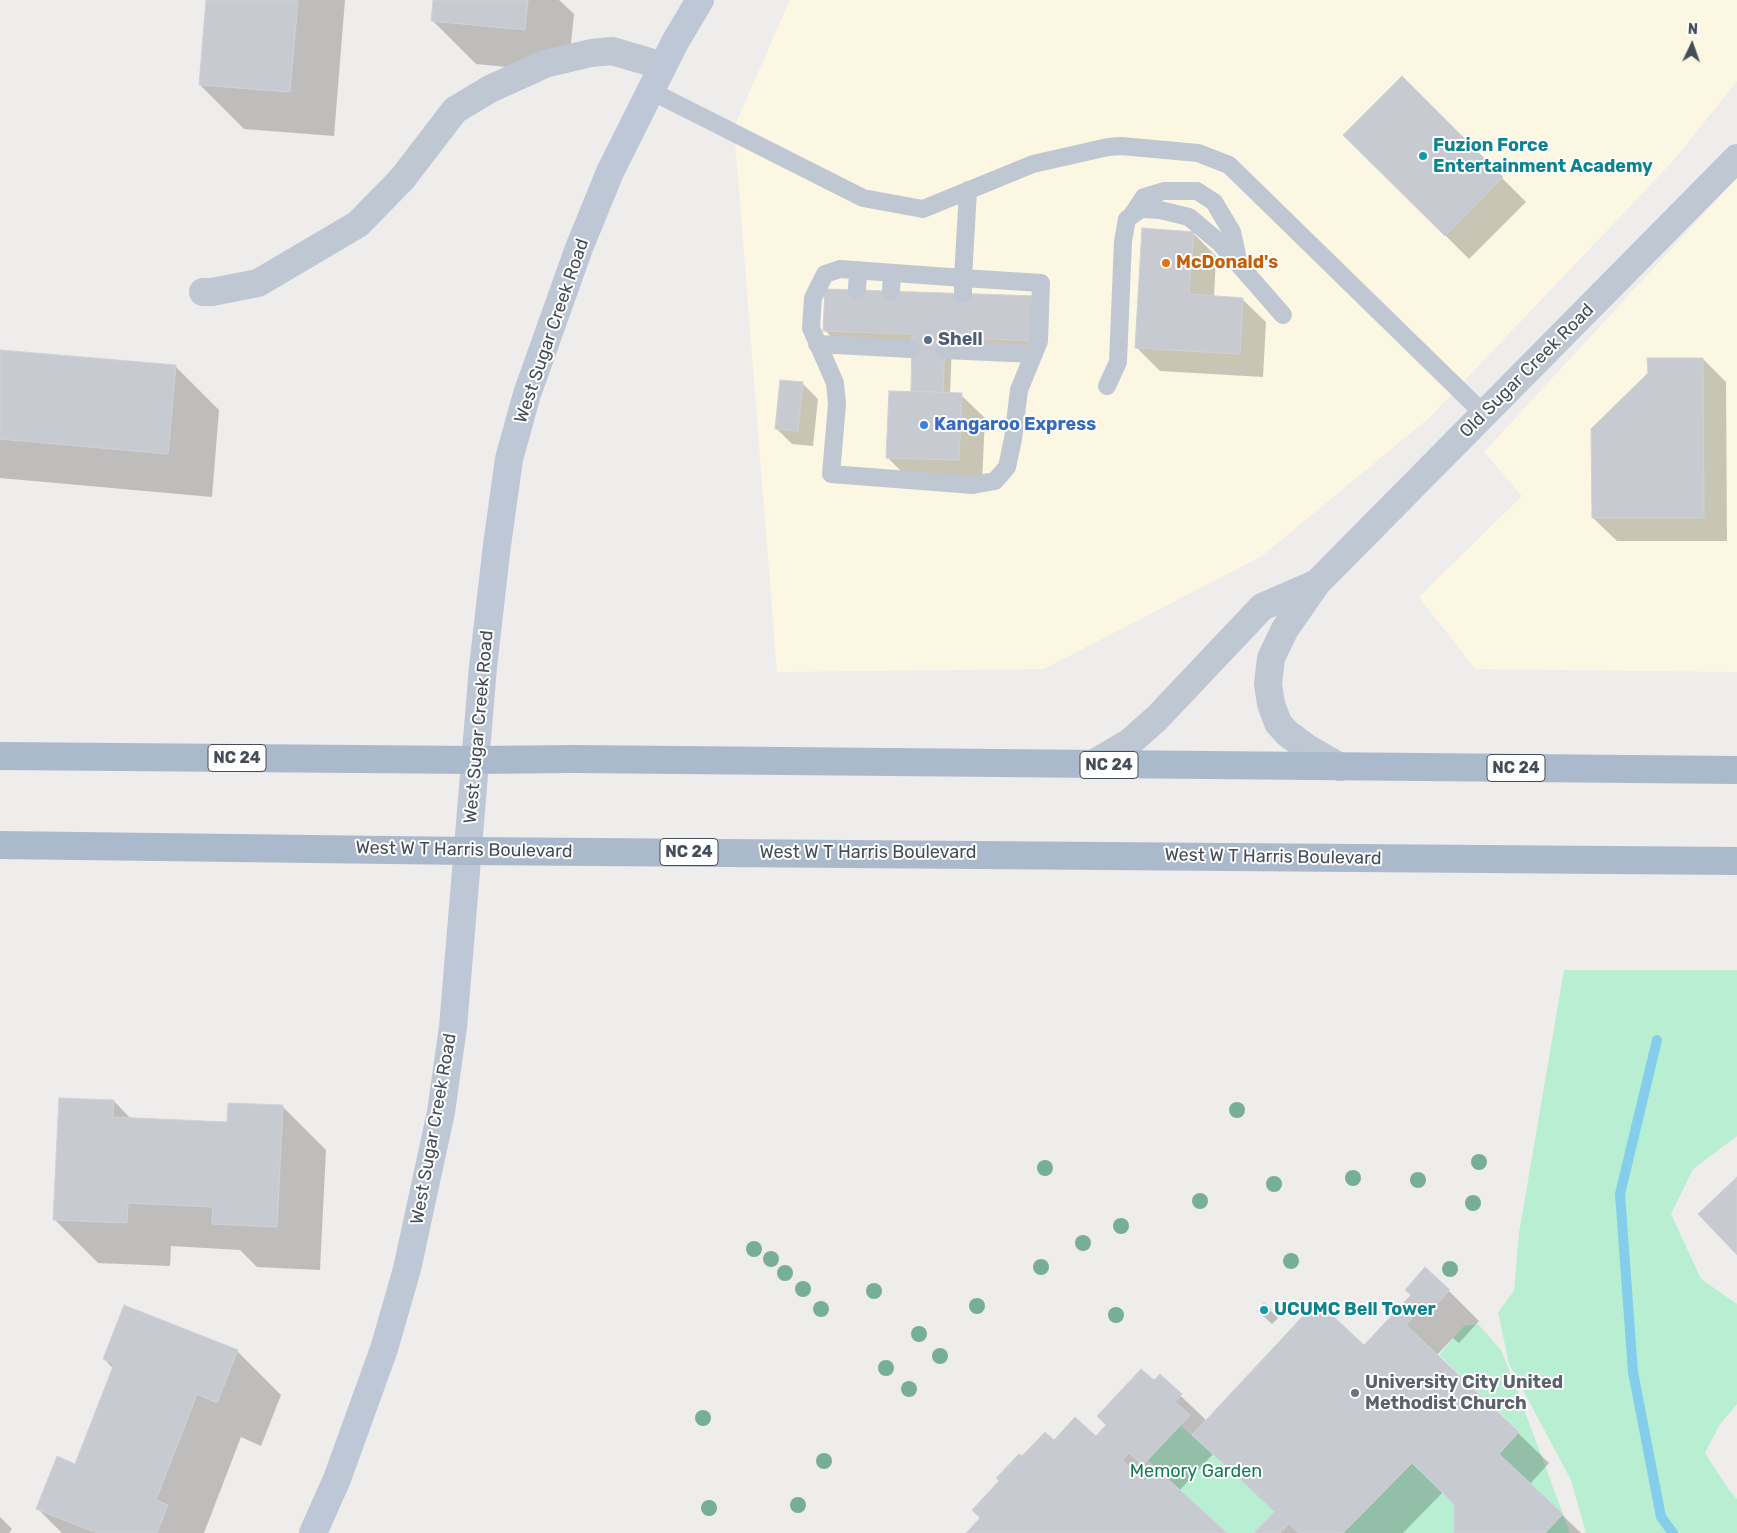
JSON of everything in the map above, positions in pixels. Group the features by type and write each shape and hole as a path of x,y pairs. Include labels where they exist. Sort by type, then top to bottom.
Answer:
{"main road":[{"name":"West Sugar Creek Road","path":"314,1533 337,1479 384,1349 407,1269 444,1094 453,1028 474,760 496,546 509,459 527,394 579,248 610,172 675,42 700,0"},
{"name":"NC 24","path":"0,756 474,760 593,759 1737,770"},
{"name":"West W T Harris Boulevard","path":"0,845 468,851 1737,861"}],"street":[{"path":"203,292 258,284 358,224 402,179 455,110 490,89 545,64 591,53 612,51 663,66"},
{"name":"Old Sugar Creek Road","path":"1340,767 1307,748 1278,723 1271,704 1268,684 1271,658 1285,629 1317,583 1737,158"},
{"name":"Old Sugar Creek Road","path":"1091,765 1130,742 1157,718 1262,607 1317,583"}],"lane":[{"path":"651,91 863,198 923,209 1033,164 1108,147 1121,146 1198,152 1229,165 1484,414"},
{"path":"963,286 968,190"},
{"path":"1131,217 1144,198 1164,191 1196,191 1214,202 1232,232 1239,264"},
{"path":"1107,386 1118,362 1123,240 1127,219 1141,210 1160,210 1189,217 1220,243 1283,314"},
{"path":"840,269 858,270 892,273 963,286 1002,288 1042,283 1039,341 1019,390 1013,439 1007,467 995,481 973,485 831,474 837,404 835,383 811,328 813,298 825,274 840,269"},
{"path":"857,290 858,270"},
{"path":"891,291 892,273"},
{"path":"818,344 856,339 890,341 911,349"},
{"path":"944,350 962,344 1000,346 1034,354"}],"shaded area":[{"path":"790,0 1737,0 1737,81 1674,160 1430,417 1262,556 1044,669 777,672 734,127"},
{"path":"1737,178 1737,672 1475,669 1419,597 1522,496 1484,452"}],"green space":[{"path":"1564,970 1737,970 1737,1136 1693,1169 1671,1214 1701,1279 1737,1304 1737,1404 1720,1424 1705,1453 1737,1499 1737,1533 1586,1533 1571,1480 1509,1364 1498,1312 1514,1291 1519,1233"},
{"path":"1478,1324 1501,1350 1563,1514 1499,1454 1519,1431 1439,1355 1464,1326"},
{"name":"Memory Garden","path":"1180,1425 1275,1511 1254,1533 1227,1533 1148,1460"},
{"path":"1412,1463 1454,1504 1454,1533 1343,1533"},
{"path":"1563,1514 1570,1533 1545,1533"}],"building":[{"path":"206,0 298,0 290,92 199,85"},
{"path":"433,0 528,0 525,30 431,21"},
{"name":"Fuzion Force Entertainment Academy","path":"1402,76 1503,177 1445,236 1343,135"},
{"name":"McDonald's","path":"1142,228 1194,232 1189,294 1243,298 1240,354 1135,348"},
{"name":"Shell","path":"825,289 1036,296 1035,341 945,337 943,392 911,391 912,334 823,331"},
{"path":"0,350 176,365 168,454 0,439"},
{"path":"1647,358 1703,358 1704,518 1592,518 1591,429 1648,373"},
{"path":"780,380 803,382 798,431 775,429"},
{"name":"Kangaroo Express","path":"889,391 962,393 959,460 886,458"},
{"path":"59,1098 114,1100 113,1117 227,1122 228,1103 283,1105 277,1227 212,1224 213,1207 128,1203 127,1223 53,1220"},
{"path":"1737,1177 1737,1255 1698,1214"},
{"name":"University City United Methodist Church","path":"1425,1267 1450,1290 1428,1313 1422,1308 1406,1325 1519,1432 1499,1454 1563,1514 1545,1533 1454,1533 1454,1504 1412,1463 1343,1533 1299,1533 1289,1524 1280,1533 1254,1533 1275,1511 1192,1435 1317,1301 1364,1345 1411,1295 1405,1290"},
{"name":"UCUMC Bell Tower","path":"1264,1303 1271,1309 1264,1317 1257,1311"},
{"path":"124,1305 238,1350 217,1403 197,1394 156,1500 168,1505 157,1533 97,1533 36,1509 57,1456 75,1464 114,1364 103,1359"},
{"path":"1141,1369 1154,1380 1160,1374 1182,1394 1175,1402 1190,1415 1143,1465 1129,1453 1122,1460 1145,1481 1157,1469 1227,1533 966,1533 980,1518 972,1510 999,1481 996,1478 1019,1454 1022,1456 1045,1432 1054,1440 1075,1417 1096,1436 1106,1425 1097,1416"}],"waterway":[{"path":"1657,1040 1620,1194 1633,1372 1661,1517 1673,1533"}],"place":[{"name":"Fuzion Force Entertainment Academy","path":"1423,156"},
{"name":"McDonald's","path":"1166,263"},
{"name":"Shell","path":"928,340"},
{"name":"Kangaroo Express","path":"924,425"},
{"name":"UCUMC Bell Tower","path":"1264,1310"},
{"name":"University City United Methodist Church","path":"1355,1393"}]}
